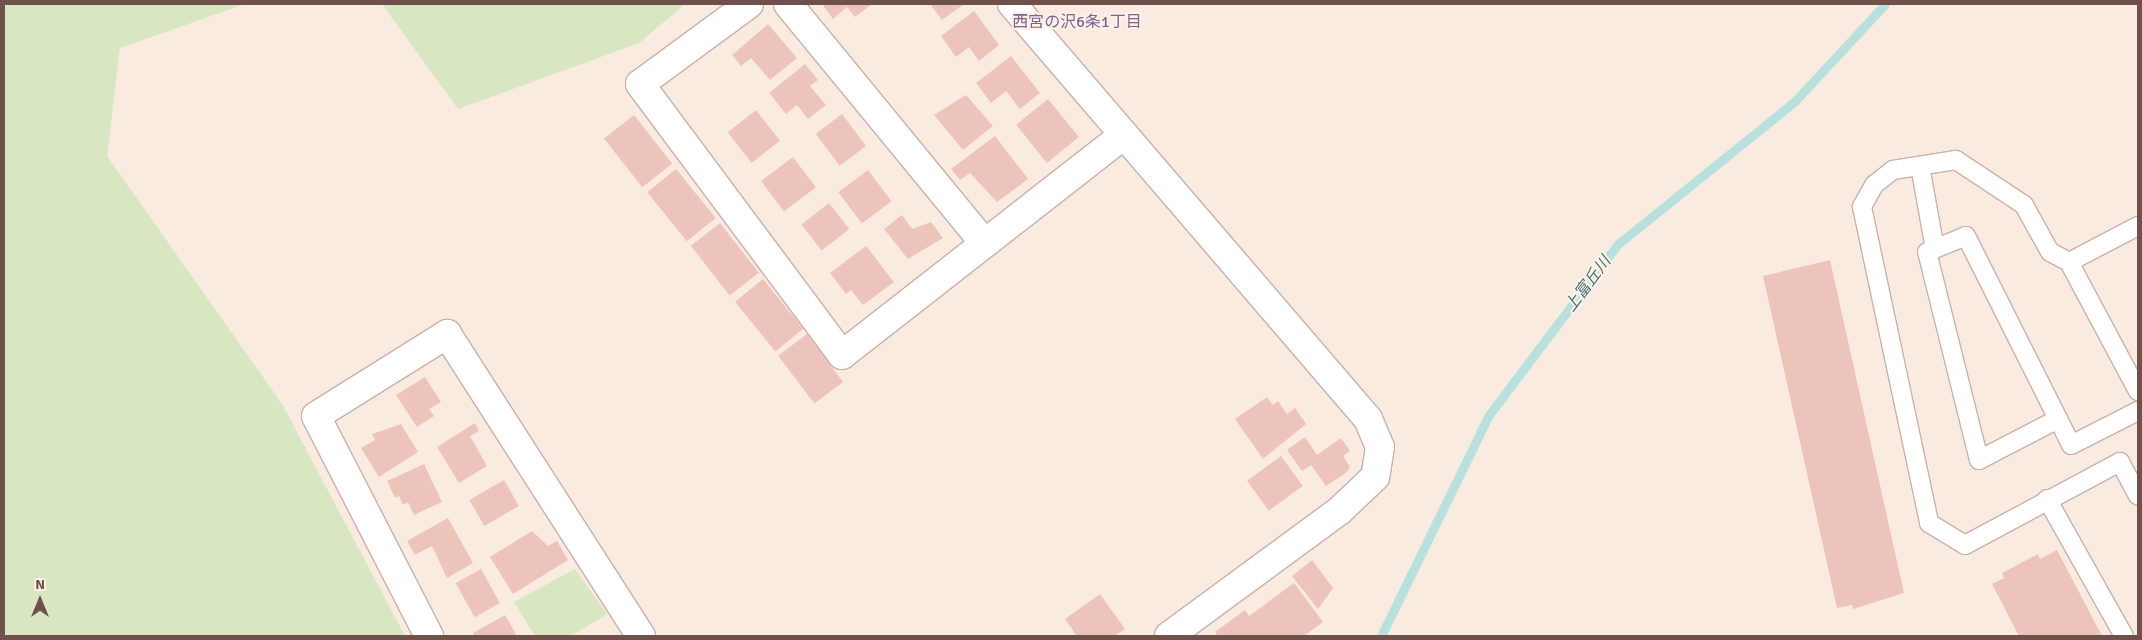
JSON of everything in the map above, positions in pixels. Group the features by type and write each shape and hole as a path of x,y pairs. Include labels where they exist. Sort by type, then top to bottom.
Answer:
{"street":[{"path":"749,4 640,84 842,355 1124,135"},
{"path":"788,4 985,244"},
{"path":"1012,4 1368,420 1380,447 1375,477 1339,511 1169,636"},
{"path":"429,636 316,416 447,334 641,636"}],"lane":[{"path":"2138,392 2068,262 2050,252 2024,205 1956,160 1893,170 1874,185 1862,207 1929,523 1965,545 2047,499 2120,462 2138,496"},
{"path":"1920,166 1935,249"},
{"path":"2068,262 2138,226"},
{"path":"2058,419 1979,460 1927,252 1966,236 2058,419 2071,445 2138,411"},
{"path":"2047,499 2124,636"}],"green space":[{"path":"4,4 245,4 120,48 107,156 282,404 405,636 4,636"},
{"path":"382,4 685,4 639,43 458,109"},
{"path":"575,569 607,614 571,636 535,636 514,602"}],"building":[{"path":"822,4 872,4 855,17 847,7 833,19"},
{"path":"930,4 964,4 942,20"},
{"path":"974,11 999,45 979,61 969,47 956,57 941,36"},
{"path":"768,24 797,58 770,80 751,58 741,66 732,55"},
{"path":"1011,56 1040,93 1020,109 1006,91 991,103 976,83"},
{"path":"805,64 818,80 810,86 826,105 808,119 797,105 786,114 769,93"},
{"path":"966,95 993,126 963,150 934,115"},
{"path":"1048,99 1079,137 1047,163 1016,125"},
{"path":"756,110 780,141 752,163 728,132"},
{"path":"842,114 866,146 840,166 816,134"},
{"path":"634,115 672,164 642,187 604,138"},
{"path":"995,136 1028,179 997,202 970,173 960,180 951,169"},
{"path":"793,157 816,187 784,211 761,181"},
{"path":"676,169 716,218 687,241 647,192"},
{"path":"868,170 891,201 862,223 838,192"},
{"path":"829,203 849,229 822,251 801,225"},
{"path":"902,215 912,229 931,222 943,238 908,259 884,229"},
{"path":"720,223 759,273 730,295 691,246"},
{"path":"866,246 894,282 863,305 851,290 846,294 830,273"},
{"path":"1830,260 1904,593 1853,609 1852,605 1837,608 1763,276"},
{"path":"763,279 803,329 775,351 735,302"},
{"path":"807,334 843,382 814,404 778,356"},
{"path":"425,377 441,402 429,409 434,416 417,427 396,395"},
{"path":"1267,397 1273,405 1278,401 1287,414 1295,408 1306,424 1263,459 1235,419"},
{"path":"475,423 479,431 470,436 487,466 459,483 437,447"},
{"path":"401,424 418,452 379,477 361,448 375,440 372,434"},
{"path":"1305,437 1317,455 1341,438 1350,451 1343,456 1350,467 1346,473 1326,486 1311,465 1302,471 1287,450"},
{"path":"1281,456 1303,486 1269,511 1247,481"},
{"path":"424,464 442,502 414,515 408,502 403,505 399,496 395,498 387,481"},
{"path":"504,480 519,506 484,526 469,500"},
{"path":"448,518 473,563 447,578 432,546 415,555 407,541"},
{"path":"532,531 548,546 557,541 568,560 513,594 490,557"},
{"path":"2057,550 2102,636 2019,636 1992,584 2004,578 2002,573 2038,554 2040,559"},
{"path":"1312,560 1333,588 1318,609 1292,576"},
{"path":"481,569 500,603 475,617 456,583"},
{"path":"1294,583 1323,622 1304,636 1218,636 1215,632 1245,610 1249,616"},
{"path":"1100,594 1125,629 1115,636 1077,636 1065,619"},
{"path":"505,615 517,636 475,636 473,633"}],"waterway":[{"name":"上富丘川","path":"1381,636 1489,415 1618,244 1795,101 1885,4"}],"district":[{"name":"西宮の沢6条1丁目","path":"1077,22"}]}
